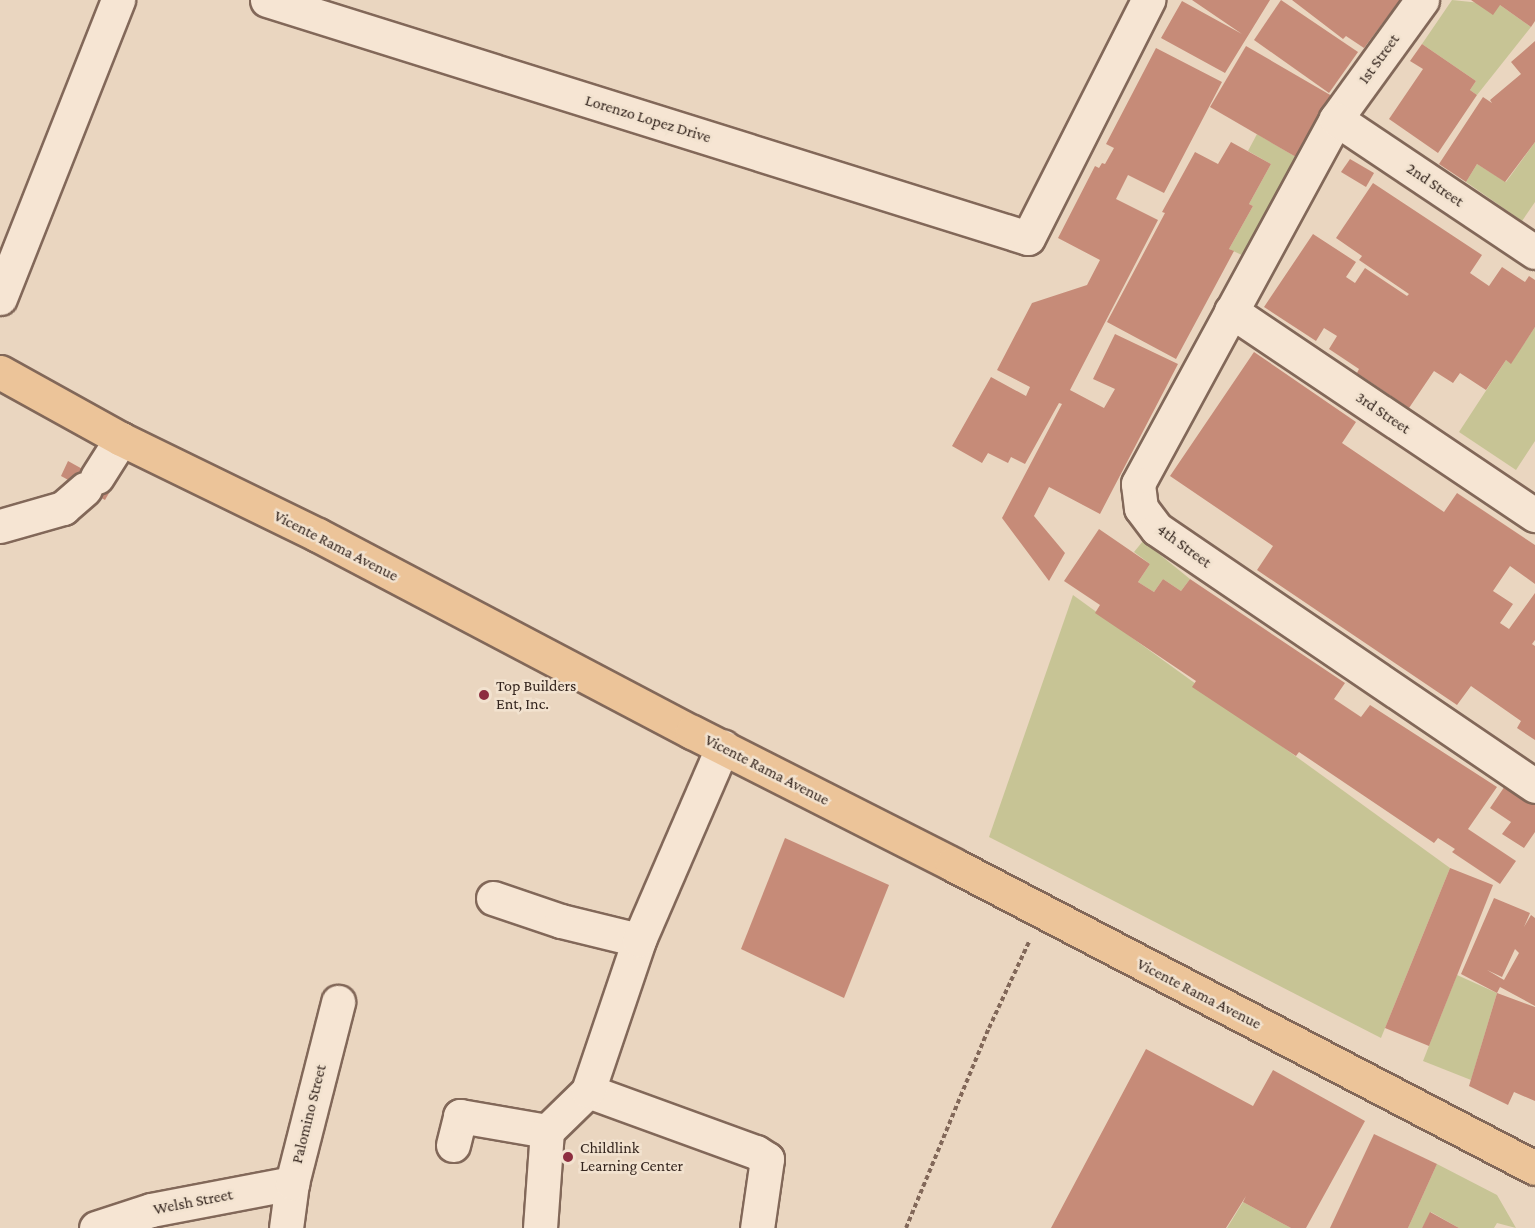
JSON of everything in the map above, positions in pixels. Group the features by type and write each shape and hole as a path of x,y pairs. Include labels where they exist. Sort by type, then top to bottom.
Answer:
{"main road":[{"name":"Vicente Rama Avenue","path":"0,372 121,439 318,535 1043,911 1104,945 1389,1090 1535,1168"}],"street":[{"path":"0,298 118,0"},
{"name":"Lorenzo Lopez Drive","path":"267,0 1029,238 1148,0"},
{"name":"1st Street","path":"1336,119 1422,0"},
{"name":"2nd Street","path":"1336,119 1532,245"},
{"name":"4th Street","path":"1336,119 1138,484 1141,508 1157,529 1535,786"},
{"name":"3rd Street","path":"1231,312 1535,515"},
{"path":"0,526 63,508 91,483 121,439"},
{"path":"540,1228 547,1131 588,1091 639,940 723,746"},
{"path":"493,898 561,921 639,940"},
{"name":"Palomino Street","path":"286,1228 292,1183 338,1002"},
{"path":"588,1091 745,1148 767,1160 757,1228"},
{"path":"453,1145 460,1116 547,1131"},
{"name":"Welsh Street","path":"96,1228 151,1210 292,1183"}],"path":[{"path":"906,1228 989,1028 1043,911"}],"shaded area":[{"path":"1452,0 1500,5 1531,27 1477,95 1470,90 1476,81 1422,44"},
{"path":"1257,134 1296,157 1246,257 1229,249 1253,206 1249,204 1271,164 1248,151"},
{"path":"1535,142 1535,202 1522,221 1466,182 1477,164 1506,182"},
{"path":"1535,327 1535,441 1516,470 1459,432 1506,360 1511,363"},
{"path":"1143,541 1190,579 1181,591 1163,579 1154,592 1138,582 1150,564 1134,552"},
{"path":"1073,595 1450,868 1381,1038 989,837"},
{"path":"1457,975 1497,993 1471,1080 1423,1061"},
{"path":"1437,1164 1497,1195 1516,1228 1497,1223 1494,1228 1459,1228 1431,1212 1422,1228 1408,1228"},
{"path":"1243,1202 1291,1228 1227,1228"}],"building":[{"path":"1192,0 1270,0 1225,73 1161,38 1182,1 1242,34"},
{"path":"1281,0 1358,52 1329,93 1254,40"},
{"path":"1292,0 1400,0 1364,48 1346,36 1343,39"},
{"path":"1471,0 1535,0 1535,21 1531,27 1500,5 1493,15"},
{"path":"1535,41 1535,142 1505,182 1477,164 1466,182 1439,164 1483,97 1492,103 1490,100 1521,74 1511,62"},
{"path":"1422,44 1476,81 1470,90 1477,95 1438,153 1389,119 1423,69 1410,61"},
{"path":"1246,46 1332,96 1296,157 1210,107"},
{"path":"1156,48 1222,82 1164,193 1128,175 1116,199 1158,220 1070,390 1104,408 1115,389 1093,379 1115,334 1178,364 1100,514 1049,487 1034,516 1065,553 1049,581 1002,518 1062,404 1059,403 1025,464 1011,457 1008,463 988,453 982,463 952,446 991,377 1026,396 1030,387 997,370 1032,303 1087,285 1100,260 1058,238 1095,166 1099,168 1102,163 1105,164 1114,148 1106,144"},
{"path":"1231,142 1271,164 1249,204 1253,206 1229,249 1234,251 1176,359 1107,322 1195,152 1218,164"},
{"path":"1350,159 1374,173 1366,187 1341,172"},
{"path":"1373,183 1482,255 1470,273 1489,286 1502,267 1525,282 1529,276 1535,280 1535,327 1511,364 1506,360 1486,390 1460,373 1453,383 1434,371 1409,408 1357,373 1359,369 1329,349 1337,336 1324,328 1316,341 1264,307 1313,234 1356,262 1346,277 1355,283 1365,268 1407,296 1409,294 1359,260 1362,256 1336,238"},
{"path":"1254,352 1356,422 1342,443 1444,512 1457,493 1535,545 1535,584 1510,566 1493,591 1513,604 1500,623 1509,629 1535,593 1535,640 1532,644 1535,646 1535,740 1517,728 1521,721 1471,686 1457,705 1257,570 1273,546 1170,476"},
{"path":"68,461 113,486 105,500 61,476"},
{"path":"1099,529 1150,564 1138,582 1154,592 1163,579 1181,591 1190,579 1345,683 1334,699 1361,717 1370,705 1497,787 1468,829 1516,861 1500,884 1452,852 1455,849 1438,838 1434,843 1299,752 1296,756 1192,687 1196,681 1095,613 1100,605 1064,581"},
{"path":"1507,783 1535,802 1535,832 1524,848 1502,834 1511,822 1490,808"},
{"path":"785,838 889,885 844,998 741,949"},
{"path":"1450,868 1493,885 1429,1046 1385,1028"},
{"path":"1494,898 1530,913 1524,927 1531,915 1535,918 1535,1006 1500,987 1497,993 1461,974","holes":["1515,949 1519,953 1504,980 1487,970 1502,977"]},
{"path":"1497,993 1535,1007 1535,1101 1514,1092 1508,1105 1469,1086"},
{"path":"1146,1049 1253,1106 1273,1070 1365,1121 1306,1228 1291,1228 1243,1202 1246,1196 1226,1228 1051,1228"},
{"path":"1374,1134 1437,1164 1408,1228 1330,1228"},
{"path":"1430,1212 1459,1228 1422,1228"}],"place":[{"name":"Top Builders Ent, Inc.","path":"484,695"},
{"name":"Childlink Learning Center","path":"568,1157"}]}
